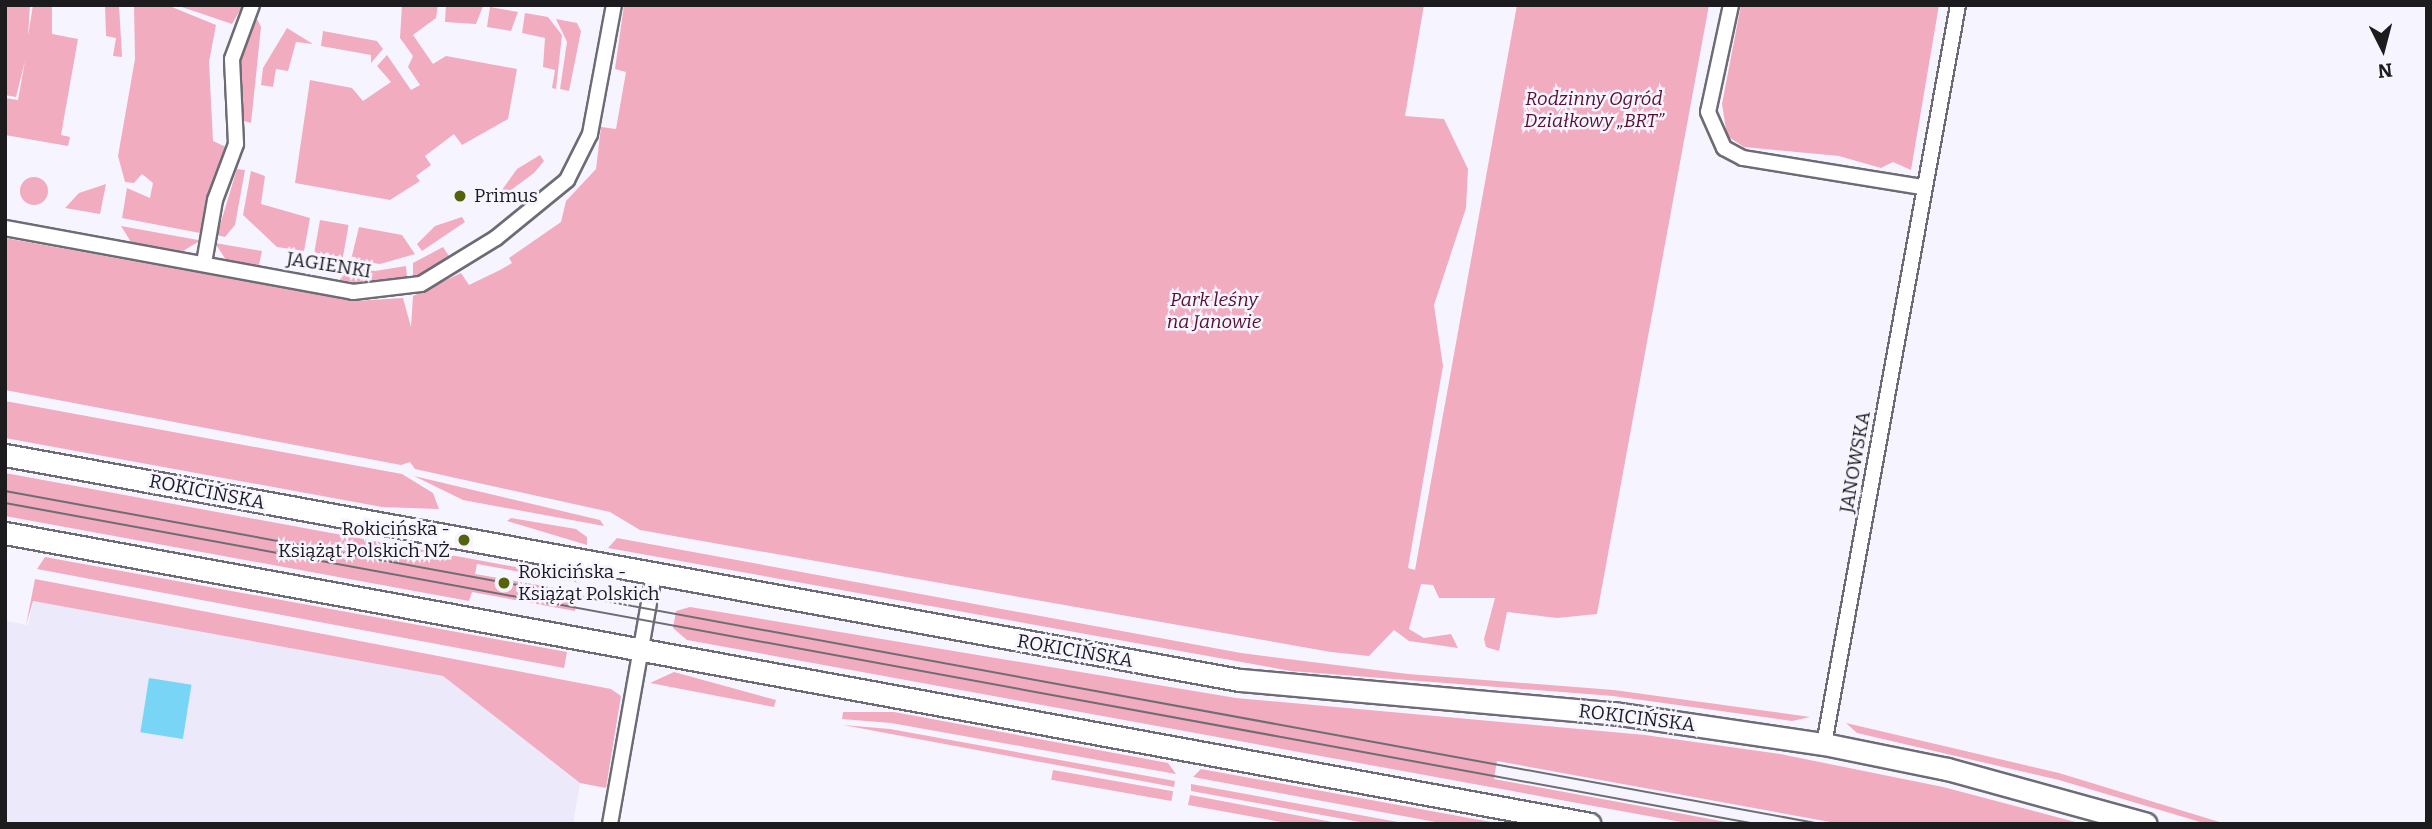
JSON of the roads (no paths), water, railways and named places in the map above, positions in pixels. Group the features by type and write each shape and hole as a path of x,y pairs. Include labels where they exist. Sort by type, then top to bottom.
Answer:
{"main road":[{"name":"ROKICIŃSKA","path":"5,455 1240,681 1613,713 1824,744 1947,769 2146,824"},
{"path":"5,533 1590,824"}],"street":[{"path":"204,263 215,200 236,144 232,59 252,5"},
{"name":"JAGIENKI","path":"5,228 366,293 409,288 450,270 547,201 567,180 590,134 614,5"},
{"path":"1731,5 1708,112 1724,148 1743,158 1923,187"},
{"name":"JANOWSKA","path":"1824,744 1958,5"},
{"path":"610,824 654,575"}],"water":[{"path":"149,678 191,685 183,739 140,732"}],"tram line":[{"path":"5,491 1821,824"},
{"path":"5,503 1756,824"}],"place":[{"name":"Primus","path":"460,196"},
{"name":"Rokicińska - Książąt Polskich NŻ","path":"464,540"},
{"name":"Rokicińska - Książąt Polskich","path":"504,583"}],"park label":[{"name":"Rodzinny Ogród Działkowy „BRT”","path":"1594,110"},
{"name":"Park leśny na Janowie","path":"1214,311"}]}
